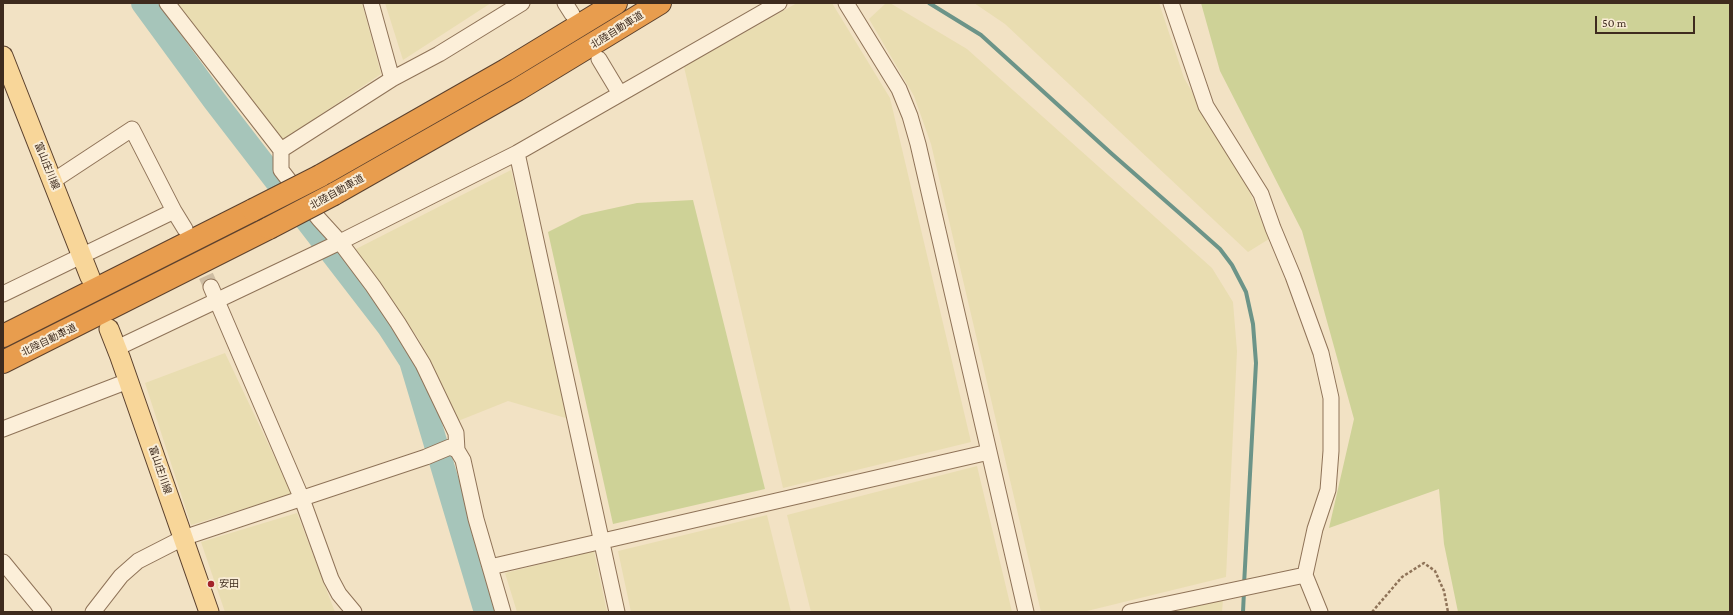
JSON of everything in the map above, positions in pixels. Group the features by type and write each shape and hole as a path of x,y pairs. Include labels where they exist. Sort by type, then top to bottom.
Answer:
{"highway":[{"path":"3,336 320,176 506,70 616,3"},
{"name":"北陸自動車道","path":"3,362 270,228 334,194 517,90 660,3"}],"main road":[{"name":"富山庄川線","path":"3,56 90,277"},
{"name":"富山庄川線","path":"109,329 117,348 209,612"}],"street":[{"path":"167,3 281,150 281,170 382,298 423,364 456,433 454,449 463,460 476,519 504,612"},
{"path":"371,3 392,79"},
{"path":"281,150 392,79 439,54 522,3"},
{"path":"117,348 338,243 518,153 779,3"},
{"path":"846,3 899,89 910,116 920,152 1026,612"},
{"path":"1171,3 1206,106 1261,194 1321,353 1331,398 1331,451 1328,490 1315,529 1305,575 1320,612"},
{"path":"598,59 620,94"},
{"path":"53,181 132,129 185,230"},
{"path":"518,153 617,612"},
{"path":"3,294 174,211"},
{"path":"211,287 216,302 302,499 331,579 339,594 354,612"},
{"path":"3,429 128,380"},
{"path":"93,612 121,576 138,561 183,538 454,449"},
{"path":"490,566 989,452"},
{"path":"3,562 44,612"},
{"path":"1130,612 1305,575"}],"path":[{"path":"1372,612 1402,577 1424,563 1435,571 1444,591 1448,612"}],"shaded area":[{"path":"171,3 362,3 381,74 281,141"},
{"path":"385,3 491,3 403,60"},
{"path":"797,3 832,3 890,98 971,442 783,488 684,67"},
{"path":"886,3 890,3 967,49 1212,268 1233,302 1237,351 1226,577 1083,612 1041,612 931,144 914,96 869,19"},
{"path":"974,3 1159,3 1184,78 1248,188 1269,239 1248,252 1005,24"},
{"path":"511,170 569,419 508,401 458,421 418,338 354,250"},
{"path":"225,353 292,494 191,525 145,383"},
{"path":"977,466 1012,612 811,612 787,515"},
{"path":"297,513 335,612 225,612 201,542"},
{"path":"767,515 791,612 631,612 618,551"},
{"path":"594,551 607,612 517,612 505,573"},
{"path":"1223,600 1222,612 1169,612"}],"green space":[{"path":"1201,3 1730,3 1730,612 1458,612 1444,544 1439,489 1329,528 1354,419 1302,231 1220,71"},
{"path":"693,200 765,489 613,524 548,232 582,215 637,203"}],"waterway":[{"path":"143,3 214,100 389,327 411,361 486,612"},
{"path":"929,3 981,35 1112,154 1220,249 1232,265 1246,292 1253,324 1256,363 1244,585"},
{"path":"1243,612 1244,591"}],"tunnel":[{"path":"187,234 211,287"}],"place":[{"name":"安田","path":"211,584"}]}
